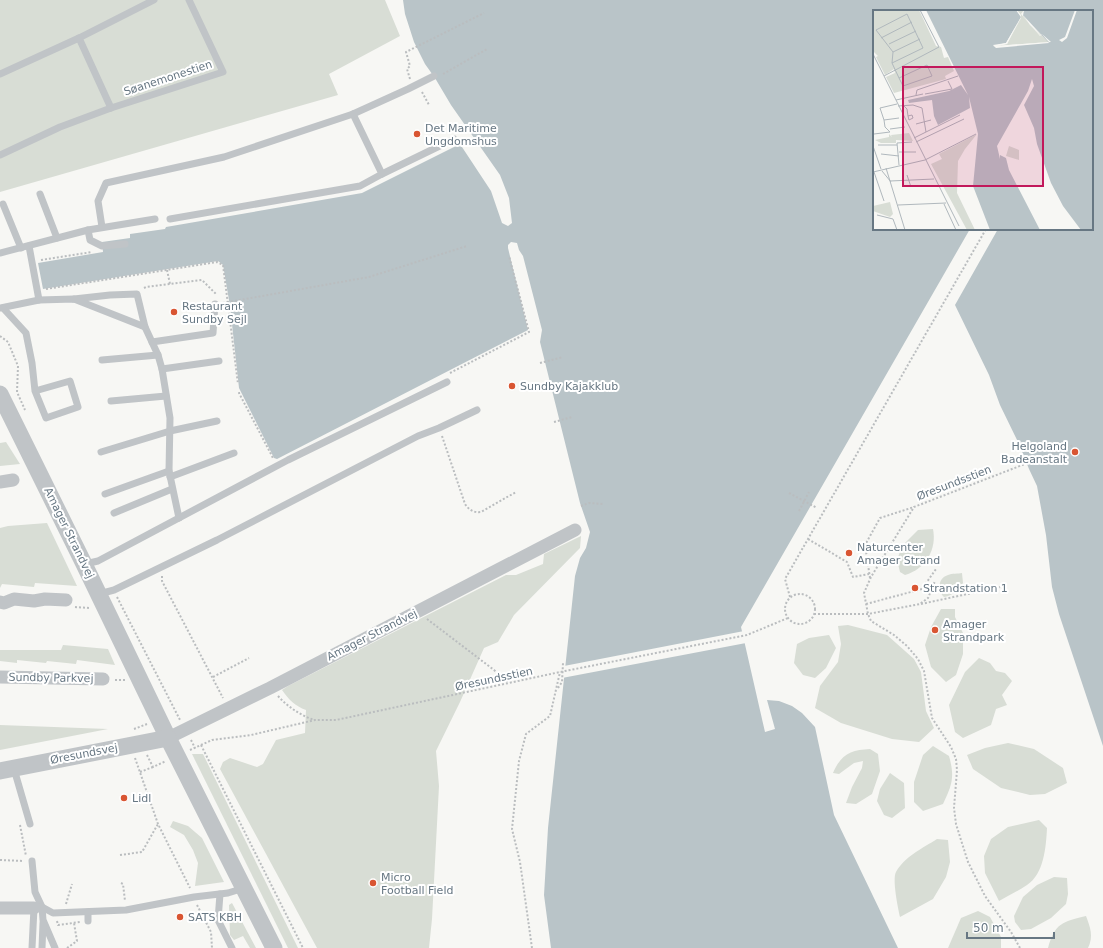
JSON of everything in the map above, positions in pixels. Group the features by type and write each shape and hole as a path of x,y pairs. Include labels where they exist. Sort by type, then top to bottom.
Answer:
{"street":[{"name":"Amager Strandvej","path":"0,394 84,564 106,598 140,680 159,720 274,948"},
{"path":"0,482 13,480"},
{"name":"Amager Strandvej","path":"168,738 270,688 575,530"},
{"path":"0,602 4,603 14,599 34,601 45,599 66,600"},
{"name":"Sundby Parkvej","path":"0,677 102,679"},
{"name":"Øresundsvej","path":"7,770 168,738"},
{"path":"0,908 38,908"}],"lane":[{"path":"0,74 78,38 154,0"},
{"name":"Søanemonestien","path":"0,155 60,127 111,108 223,72 189,0"},
{"path":"78,38 111,108"},
{"path":"102,227 98,201 106,183 224,158 353,114 434,76"},
{"path":"353,114 382,174"},
{"path":"170,219 360,186 454,139"},
{"path":"40,194 57,238"},
{"path":"3,204 21,248"},
{"path":"0,253 88,230 155,219"},
{"path":"88,230 90,240 102,246 126,244"},
{"path":"29,246 39,300"},
{"path":"1,308 39,300 137,294 145,327 158,355 162,369 170,418 169,474 179,518"},
{"path":"74,299 145,327"},
{"path":"152,342 213,333 214,304"},
{"path":"1,308 26,333 32,362 35,391 46,418 78,407 70,381 35,391"},
{"path":"102,360 158,355"},
{"path":"162,369 220,361"},
{"path":"84,564 98,561 288,460 446,379"},
{"path":"111,401 166,396"},
{"path":"106,598 160,567 217,540 418,436 477,410"},
{"path":"101,452 170,431 217,421"},
{"path":"104,494 234,453"},
{"path":"114,513 172,489"},
{"path":"7,770 30,824"},
{"path":"32,861 38,908 56,948"},
{"path":"38,908 53,913 126,910 194,897 228,894 244,888"},
{"path":"220,894 218,920 232,948"},
{"path":"32,948 38,908"},
{"path":"88,912 88,921"},
{"path":"42,948 43,920"}],"path":[{"path":"429,105 415,85 407,70 410,66 406,52 484,13"},
{"path":"442,74 487,49"},
{"path":"790,597 785,579 985,230"},
{"path":"226,303 369,277 467,246"},
{"path":"39,260 96,251"},
{"path":"446,379 530,332 510,256"},
{"path":"44,290 217,262 222,265 238,384"},
{"path":"167,270 170,284"},
{"path":"137,294 146,287 202,280 226,303"},
{"path":"0,336 8,342 18,366 17,392 27,413"},
{"path":"540,363 563,357"},
{"path":"240,393 275,462"},
{"path":"554,422 572,417"},
{"path":"439,428 465,504 468,508 481,512 516,492"},
{"name":"Øresundsstien","path":"868,614 864,593 870,579 914,507 1074,446"},
{"path":"799,510 809,492"},
{"path":"789,493 816,508"},
{"path":"581,506 589,503 604,504"},
{"path":"870,579 865,545 880,518 914,507"},
{"path":"808,539 847,562 852,577 869,574"},
{"path":"160,567 163,572 162,581 224,700"},
{"path":"866,604 922,589 936,569"},
{"path":"920,604 928,598 935,581"},
{"path":"814,614 868,614 1000,587"},
{"path":"803,594 808,596 815,604 814,614 812,619 807,623 797,624 785,614 786,603 790,597 803,594"},
{"path":"66,600 74,607 106,598 176,713 128,730"},
{"path":"423,609 427,619 494,670 509,684"},
{"path":"868,614 871,621 894,635 907,646 918,659 924,671 932,718 956,759 957,770 954,808 956,824 968,862 985,896 1011,932 1020,948"},
{"name":"Øresundsstien","path":"303,948 201,745 212,740 251,735 315,720 336,720 561,672 747,635 788,618"},
{"path":"212,677 249,658"},
{"path":"532,948 520,862 512,829 519,761 526,734 550,716 563,663"},
{"path":"557,689 562,682 561,672"},
{"path":"102,679 140,680"},
{"path":"270,688 294,711 304,717 315,720"},
{"path":"135,757 158,824 194,897 196,905 211,932 212,948"},
{"path":"140,772 153,767"},
{"path":"120,855 142,852 158,824"},
{"path":"0,860 32,861"},
{"path":"121,883 123,884 126,910"},
{"path":"63,913 72,884"},
{"path":"67,948 77,941 74,923"}],"shaded area":[{"path":"0,0 385,0 400,36 329,74 338,95 0,192"},
{"path":"403,0 1103,0 1103,746 1059,614 1052,587 1046,535 1037,486 1000,405 989,375 955,305 997,230 1093,230 1093,10 873,10 873,230 969,230 741,627 765,732 775,729 767,700 779,701 792,706 802,713 815,727 834,815 898,948 551,948 544,895 548,828 575,576 580,558 586,548 590,532 580,503 540,342 542,330 523,256 517,243 511,242 508,245 508,248 528,330 277,459 274,458 239,388 230,306 223,265 218,261 43,289 38,263 103,252 102,242 130,238 130,234 362,193 460,144 491,191 502,223 508,226 512,223 509,198 500,175 451,105 425,64 414,42 405,14"},
{"path":"6,442 20,464 0,466 0,443"},
{"path":"47,523 77,586 35,583 34,587 2,584 0,588 0,528"},
{"path":"933,529 933,544 924,563 919,568 905,575 900,572 897,560 902,546 918,530"},
{"path":"581,536 580,548 514,615 498,642 484,648 436,751 439,786 432,919 429,948 317,948 220,769 223,762 230,758 257,767 263,764 276,740 305,733 306,710 295,705 282,690 288,686 506,575 516,575 543,564 544,554"},
{"path":"962,573 963,583 955,592 944,597 940,591 940,581 950,574"},
{"path":"941,609 955,609 955,617 963,633 963,654 956,675 946,682 931,667 925,645 931,627"},
{"path":"848,625 887,635 914,659 921,672 926,711 934,728 919,742 892,739 841,723 815,708 820,686 838,662 841,644 838,626"},
{"path":"829,635 836,648 826,668 815,678 803,675 794,663 797,644 809,638"},
{"path":"63,645 108,649 115,665 77,660 76,664 47,661 46,663 17,660 17,663 0,661 0,650 61,650"},
{"path":"979,658 990,663 996,671 1005,673 1012,681 1002,695 1007,705 996,709 991,725 963,738 955,732 949,705 965,672"},
{"path":"0,725 108,729 0,750"},
{"path":"1008,743 1034,749 1063,768 1067,783 1045,794 1030,795 1001,788 973,769 967,755 985,748"},
{"path":"933,746 949,756 952,770 952,781 943,804 923,811 914,802 914,782 923,755"},
{"path":"870,749 878,754 880,771 872,794 856,804 846,803 862,768 863,761 854,763 839,774 833,773 839,761 847,754 857,750"},
{"path":"192,754 203,754 298,948 288,948"},
{"path":"890,773 904,783 905,808 892,818 884,815 877,801 880,789"},
{"path":"1039,820 1047,828 1045,851 1041,867 1033,880 1027,885 999,901 985,873 984,856 991,839 1008,827"},
{"path":"173,821 188,826 202,838 224,882 195,886 198,863 193,850 184,835 170,827"},
{"path":"937,839 948,840 950,862 946,877 933,899 900,917 895,887 896,872 909,857"},
{"path":"1054,877 1067,878 1068,894 1066,904 1051,918 1031,929 1021,930 1015,922 1014,916 1023,897 1037,885"},
{"path":"232,903 256,948 250,948 243,936 234,940 230,935 229,905"},
{"path":"978,911 990,917 1001,937 1001,948 948,948 961,918"},
{"path":"1086,916 1091,936 1088,948 1048,948 1057,928 1065,922"}],"pier":[{"path":"744,631 746,643 562,678 564,666"}],"place":[{"name":"Det Maritime Ungdomshus","path":"417,134"},
{"name":"Restaurant Sundby Sejl","path":"174,312"},
{"name":"Sundby Kajakklub","path":"512,386"},
{"name":"Helgoland Badeanstalt","path":"1075,452"},
{"name":"Naturcenter Amager Strand","path":"849,553"},
{"name":"Strandstation 1","path":"915,588"},
{"name":"Amager Strandpark","path":"935,630"},
{"name":"Lidl","path":"124,798"},
{"name":"Micro Football Field","path":"373,883"},
{"name":"SATS KBH","path":"180,917"}]}
